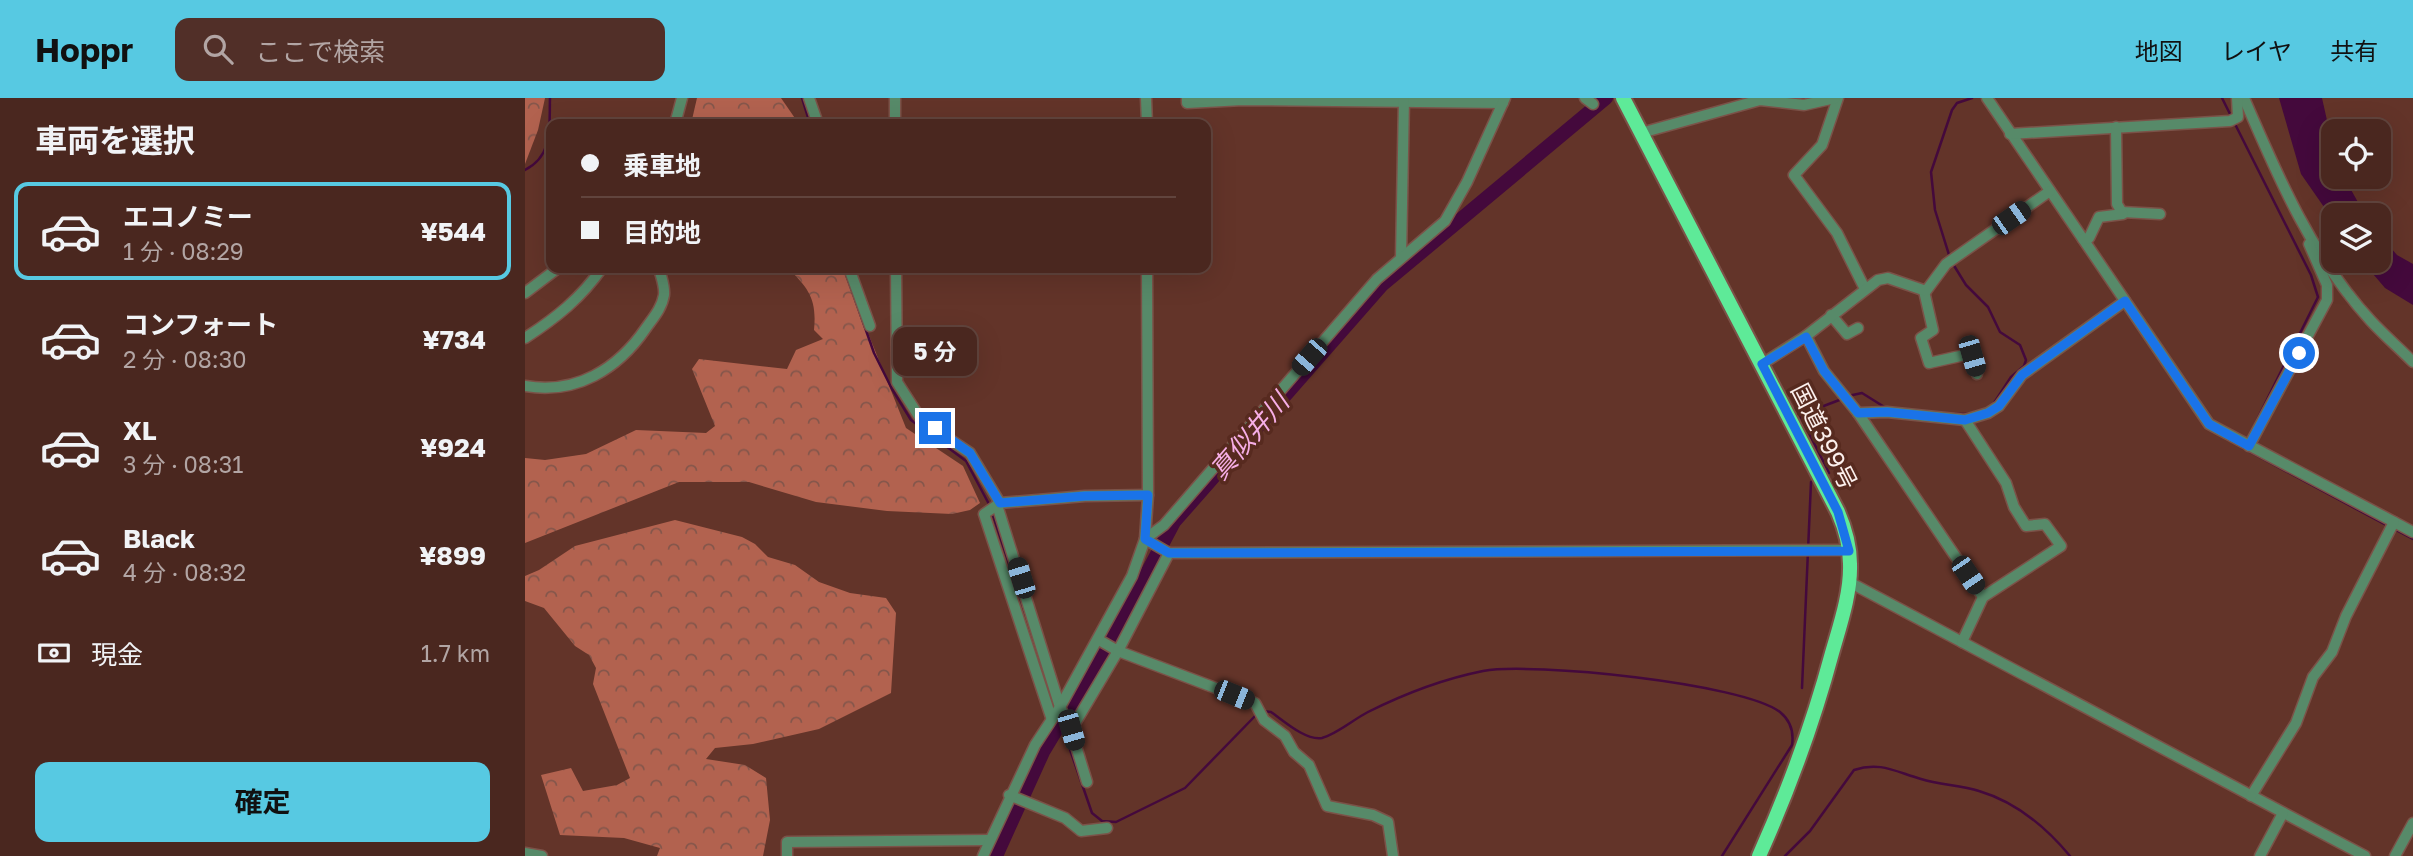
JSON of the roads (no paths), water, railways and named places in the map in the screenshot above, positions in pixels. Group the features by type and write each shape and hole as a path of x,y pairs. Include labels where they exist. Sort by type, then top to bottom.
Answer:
{"highway":[{"name":"国道399号","path":"1623,98 1838,512 1849,551 1849,582 1815,715 1797,770 1759,856"}],"street":[{"path":"676,119 681,98"},
{"path":"809,98 816,119"},
{"path":"895,98 895,119"},
{"path":"1146,98 1147,119"},
{"path":"1147,540 1164,525 1377,279 1445,221 1454,209 1504,100 1243,100 1187,103 1187,98"},
{"path":"1641,132 1750,102 1771,99 1804,105 1836,98 1822,145 1794,175 1841,239 1865,289"},
{"path":"1987,98 2209,424 2392,526 2413,532"},
{"path":"2010,134 2230,121 2238,117 2237,98"},
{"path":"2244,98 2327,285 2327,300 2249,446"},
{"path":"1401,258 1404,100"},
{"path":"2116,127 2117,204 2123,212"},
{"path":"1924,291 1931,286 1949,261 2050,191"},
{"path":"2083,239 2089,238 2099,217 2117,216 2123,212 2160,214"},
{"path":"2302,224 2370,320 2413,362"},
{"path":"525,293 551,273"},
{"path":"525,338 566,309 586,291 599,273"},
{"path":"525,386 549,390 566,386 622,360 634,347 661,306 664,290 660,273"},
{"path":"851,273 870,326"},
{"path":"896,273 899,386 922,421 970,453 995,507 1087,782"},
{"path":"983,856 1051,717 1061,709 1100,640 1147,540 1147,273"},
{"path":"1762,364 1806,337 1865,289 1884,278 1924,291"},
{"path":"1924,291 1933,330 1921,338 1928,362 1969,354 1977,374"},
{"path":"1858,413 1887,412 1965,420 1994,410 2022,375 2125,301"},
{"path":"1831,315 1847,334 1858,328"},
{"path":"1806,337 1820,364 1858,413 1983,597"},
{"path":"1962,642 1983,597 2061,546 2045,524 2026,526 2014,507 2005,483 1965,420"},
{"path":"1051,717 984,514 995,507 1085,496 1148,495"},
{"path":"2251,796 2296,723 2313,677 2333,652 2346,616 2392,526"},
{"path":"1147,540 1168,552 1849,551"},
{"path":"1071,728 1117,650 1168,552"},
{"path":"1849,582 2365,856"},
{"path":"1100,640 1145,663 1171,669 1260,712 1285,736 1294,752 1309,765 1321,799 1327,806 1373,815 1388,822 1393,856"},
{"path":"1011,796 1065,818 1081,831 1107,828"},
{"path":"2260,856 2283,813"},
{"path":"2395,856 2413,823"},
{"path":"787,856 787,842 989,840"},
{"path":"525,853 542,856"}],"waterway":[{"path":"549,119 550,98"},
{"path":"802,98 808,119"},
{"name":"真似井川","path":"996,856 1043,752 1118,628 1174,522 1382,285 1606,98"},
{"path":"1950,258 1935,210 1931,172 1952,110 1957,103 1972,98"},
{"path":"2222,98 2232,118"},
{"path":"2235,124 2311,275 2318,297 2247,440"},
{"path":"525,170 541,156 546,145"},
{"path":"1953,264 1966,285 1988,307 2000,332 2020,345 2026,360 1992,406"},
{"path":"846,273 874,353 911,420 966,461 990,506"},
{"path":"1848,396 1862,393 1886,408"},
{"path":"1827,474 1829,473 1800,415 1842,399"},
{"path":"1955,414 1969,414"},
{"path":"2243,448 2388,526"},
{"path":"1802,688 1811,482 1814,480"},
{"path":"992,512 1026,615"},
{"path":"2394,529 2413,539"},
{"path":"1263,711 1271,712 1302,733 1322,738 1368,712 1424,688 1468,674 1508,669 1635,677 1724,692 1758,702 1780,712 1787,719 1793,736 1792,745 1722,856"},
{"path":"1066,738 1092,813 1102,821 1116,822 1185,788 1257,714"},
{"path":"1785,856 1810,831 1854,770 1872,767 1888,768 1928,781 1993,796 2029,817 2051,835 2070,856"}]}
